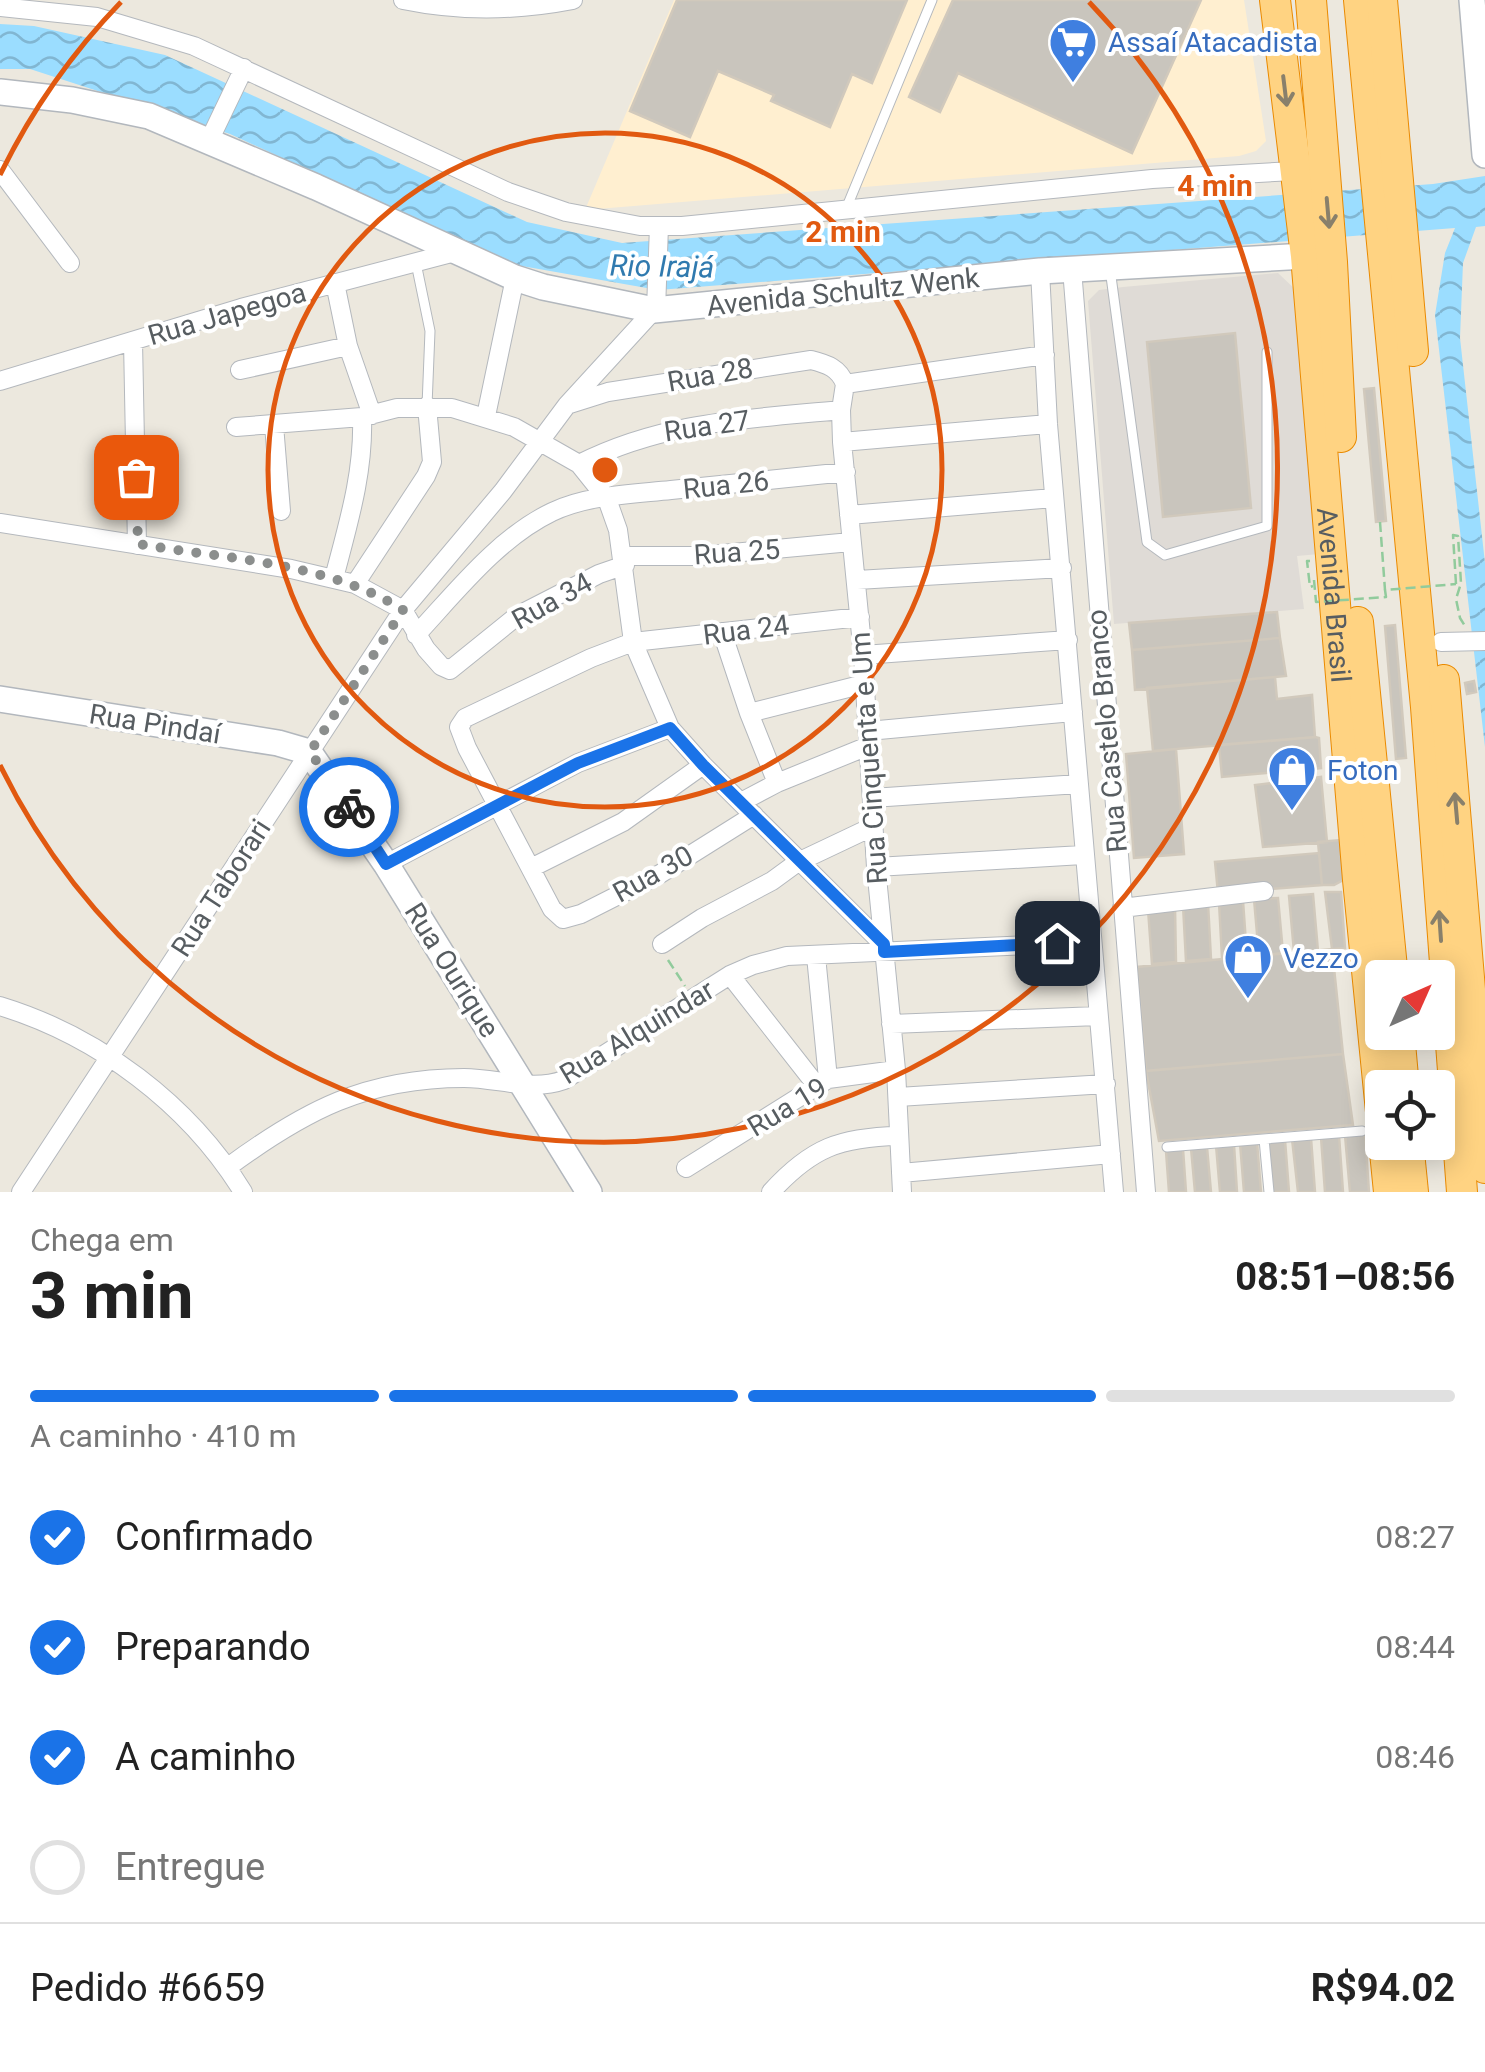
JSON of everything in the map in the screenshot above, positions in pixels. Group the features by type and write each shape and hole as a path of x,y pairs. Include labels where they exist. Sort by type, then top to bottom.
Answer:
{"highway":[{"name":"Avenida Brasil","path":"1311,0 1309,163 1314,253 1358,880 1389,1192"},
{"path":"1359,0 1384,157 1426,706 1469,1174"},
{"path":"1382,0 1384,157"},
{"name":"Avenida Brasil","path":"1280,2 1309,163"},
{"path":"1280,2 1307,84 1309,163"},
{"path":"1392,250 1466,642 1471,975 1462,999 1469,1174"},
{"name":"Avenida Brasil","path":"1314,253 1340,432 1391,960"},
{"path":"1358,880 1376,937 1378,960"},
{"path":"1400,1160 1404,1192"},
{"path":"1410,1160 1413,1192"}],"street":[{"path":"403,0 480,10 530,8 573,0"},
{"path":"1472,0 1485,153"},
{"path":"0,7 98,17 194,46 508,192 593,218 658,232 846,209 1309,163"},
{"path":"209,140 244,68"},
{"name":"Avenida Schultz Wenk","path":"0,92 72,100 149,116 515,278 544,288 656,305 1040,271 1314,253"},
{"path":"0,170 70,263"},
{"path":"656,305 658,232"},
{"name":"Rua Japegoa","path":"0,381 454,252"},
{"name":"Rua Castelo Branco","path":"1072,269 1146,1192"},
{"name":"Rua Castelo Branco","path":"1040,271 1048,424 1114,1192"},
{"path":"486,416 515,278"},
{"path":"334,578 359,482 367,416 335,283"},
{"name":"Rua Taborari","path":"21,1192 403,610 503,491 568,405 656,305"},
{"path":"133,341 138,544"},
{"path":"240,370 348,346"},
{"path":"845,384 1046,355"},
{"name":"Rua 28","path":"568,405 608,392 811,360 837,370 845,384"},
{"name":"Rua Cinquenta e Um","path":"845,384 842,442 860,617 902,1192"},
{"path":"354,584 432,462 427,406"},
{"path":"236,427 367,416 427,406 486,416 540,439 579,464 607,499 624,560 633,642 670,728 884,948"},
{"name":"Rua 27","path":"579,464 626,442 671,428 841,410"},
{"path":"842,442 1048,424"},
{"path":"274,425 281,511"},
{"name":"Rua 26","path":"416,634 494,555 525,528 552,512 607,499 846,472"},
{"path":"849,515 1054,498"},
{"path":"0,523 334,578 403,610 416,634"},
{"name":"Rua 25","path":"624,560 851,542"},
{"name":"Rua 34","path":"416,634 436,661 450,670 517,616 624,560"},
{"path":"857,580 1062,568"},
{"name":"Rua 24","path":"498,804 467,748 460,727 465,718 590,658 633,642 860,617"},
{"path":"722,632 777,783"},
{"path":"863,655 1068,640"},
{"path":"748,712 864,684"},
{"name":"Rua Pindaí","path":"0,699 310,752"},
{"path":"747,809 777,783 868,738 1073,712"},
{"path":"386,864 578,763 670,728"},
{"name":"Rua Ourique","path":"310,752 386,864 589,1192"},
{"path":"498,804 531,868 623,822 703,765"},
{"path":"872,798 1080,784"},
{"name":"Rua 30","path":"531,868 552,909 563,919 571,919 660,874 747,809"},
{"path":"662,944 702,918 772,882 798,862 874,826"},
{"path":"876,868 1083,855"},
{"path":"1122,908 1264,891"},
{"name":"Rua Alquindar","path":"228,1167 281,1128 336,1099 370,1089 454,1078 489,1078 523,1085 550,1085 564,1080 692,998 754,964 787,956 884,948 1092,942"},
{"path":"816,956 823,1083"},
{"path":"730,975 823,1083"},
{"path":"0,1006 58,1029 111,1058 153,1088 228,1167 243,1192"},
{"path":"891,1024 1098,1016"},
{"name":"Rua 19","path":"686,1168 823,1083 896,1070"},
{"path":"898,1097 1106,1084"},
{"path":"772,1192 813,1153 866,1137 899,1136"},
{"path":"900,1172 1111,1154"}],"lane":[{"path":"846,209 932,0"},
{"path":"416,263 430,332 427,406"},
{"path":"1110,266 1147,542 1164,556 1266,526 1267,352"},
{"path":"1167,1147 1362,1131"},
{"path":"1264,1139 1269,1192"}],"path":[{"path":"1314,580 1316,602 1386,596 1380,522"},
{"path":"1385,590 1456,584 1453,535 1458,536 1461,583 1456,599 1466,627 1466,642"},
{"path":"662,944 670,968 692,998"}],"shaded area":[{"path":"674,0 1244,0 1266,141 1256,151 1239,156 585,210"},
{"path":"1278,273 1298,292 1319,554 1297,556 1304,609 1114,624 1088,301 1099,290"}],"water":[{"name":"Rio Irajá","path":"0,24 34,26 165,55 527,222 622,243 1433,184 1485,176 1485,226 1476,227 1463,263 1460,338 1485,563 1485,747 1435,315 1445,253 1455,228 658,290 516,265 230,134 30,69 0,69"}],"building":[{"path":"677,0 907,0 872,83 852,74 830,127 771,101 774,95 718,71 690,137 630,111"},
{"name":"Assaí Atacadista","path":"953,0 1201,0 1132,153 958,73 940,112 909,97"},
{"path":"1235,333 1251,508 1163,517 1147,342"},
{"path":"1374,388 1386,521 1376,522 1364,389"},
{"path":"1277,612 1280,638 1132,650 1129,623"},
{"path":"1395,625 1406,758 1396,759 1385,626"},
{"path":"1280,638 1286,676 1135,690 1132,650"},
{"path":"1275,677 1277,699 1312,695 1315,737 1153,751 1147,688"},
{"path":"1474,681 1476,692 1467,694 1465,683"},
{"path":"1319,738 1321,768 1222,777 1219,745"},
{"path":"1176,749 1184,854 1134,858 1126,754"},
{"name":"Foton","path":"1321,777 1327,842 1263,847 1255,785"},
{"path":"1341,840 1345,879 1334,885 1322,885 1318,842"},
{"path":"1319,853 1322,885 1218,893 1215,862"},
{"path":"1325,892 1341,892 1345,948 1332,949"},
{"path":"1313,894 1318,951 1294,952 1289,896"},
{"path":"1278,898 1283,953 1259,956 1254,899"},
{"path":"1243,901 1247,957 1222,958 1219,902"},
{"path":"1208,903 1211,959 1186,961 1183,905"},
{"path":"1175,907 1176,962 1152,964 1148,909"},
{"path":"1332,949 1343,1054 1146,1071 1137,967"},
{"path":"1343,1054 1353,1125 1159,1141 1146,1071"},
{"path":"1365,1133 1369,1192 1350,1192 1345,1135"},
{"path":"1339,1135 1343,1192 1325,1192 1321,1137"},
{"path":"1311,1138 1315,1192 1298,1192 1292,1139"},
{"path":"1285,1140 1289,1192 1273,1192 1268,1141"},
{"path":"1257,1142 1261,1192 1244,1192 1240,1143"},
{"path":"1216,1145 1234,1145 1237,1192 1220,1192"},
{"path":"1207,1147 1211,1192 1195,1192 1191,1148"},
{"path":"1183,1149 1186,1192 1169,1192 1166,1151"}],"way so far":[{"path":"136,477 138,544 334,578 376,593 403,610 310,752 349,807"}],"place":[{"name":"Assaí Atacadista","path":"1073,84"},
{"name":"Foton","path":"1292,812"},
{"name":"Vezzo","path":"1248,1000"}],"route":[{"path":"349,807 386,864 578,763 670,728 798,862 884,944 884,952 1057,943"}]}
